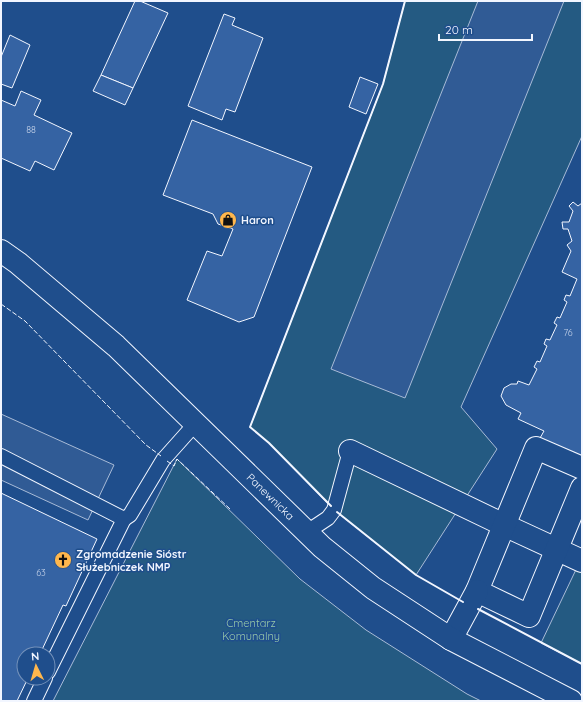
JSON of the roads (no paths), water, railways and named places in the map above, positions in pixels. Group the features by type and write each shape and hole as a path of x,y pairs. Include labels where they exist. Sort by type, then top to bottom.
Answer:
{"street":[{"name":"Panewnicka","path":"1,251 18,263 116,346 307,532 337,560 372,588 451,640 571,701"},
{"path":"451,640 477,591 536,448 582,468"},
{"path":"350,451 504,525 582,560"},
{"path":"477,591 529,616 582,488"}],"lane":[{"path":"56,656 124,519 130,515 163,460 196,423"},
{"path":"307,532 328,518 334,510 350,451"},
{"path":"1,456 124,519"},
{"path":"34,701 41,686"}],"place":[{"name":"Haron","path":"228,220"},
{"name":"Zgromadzenie Sióstr Służebniczek NMP","path":"63,560"}],"park label":[{"name":"Cmentarz Komunalny","path":"251,629"}]}
